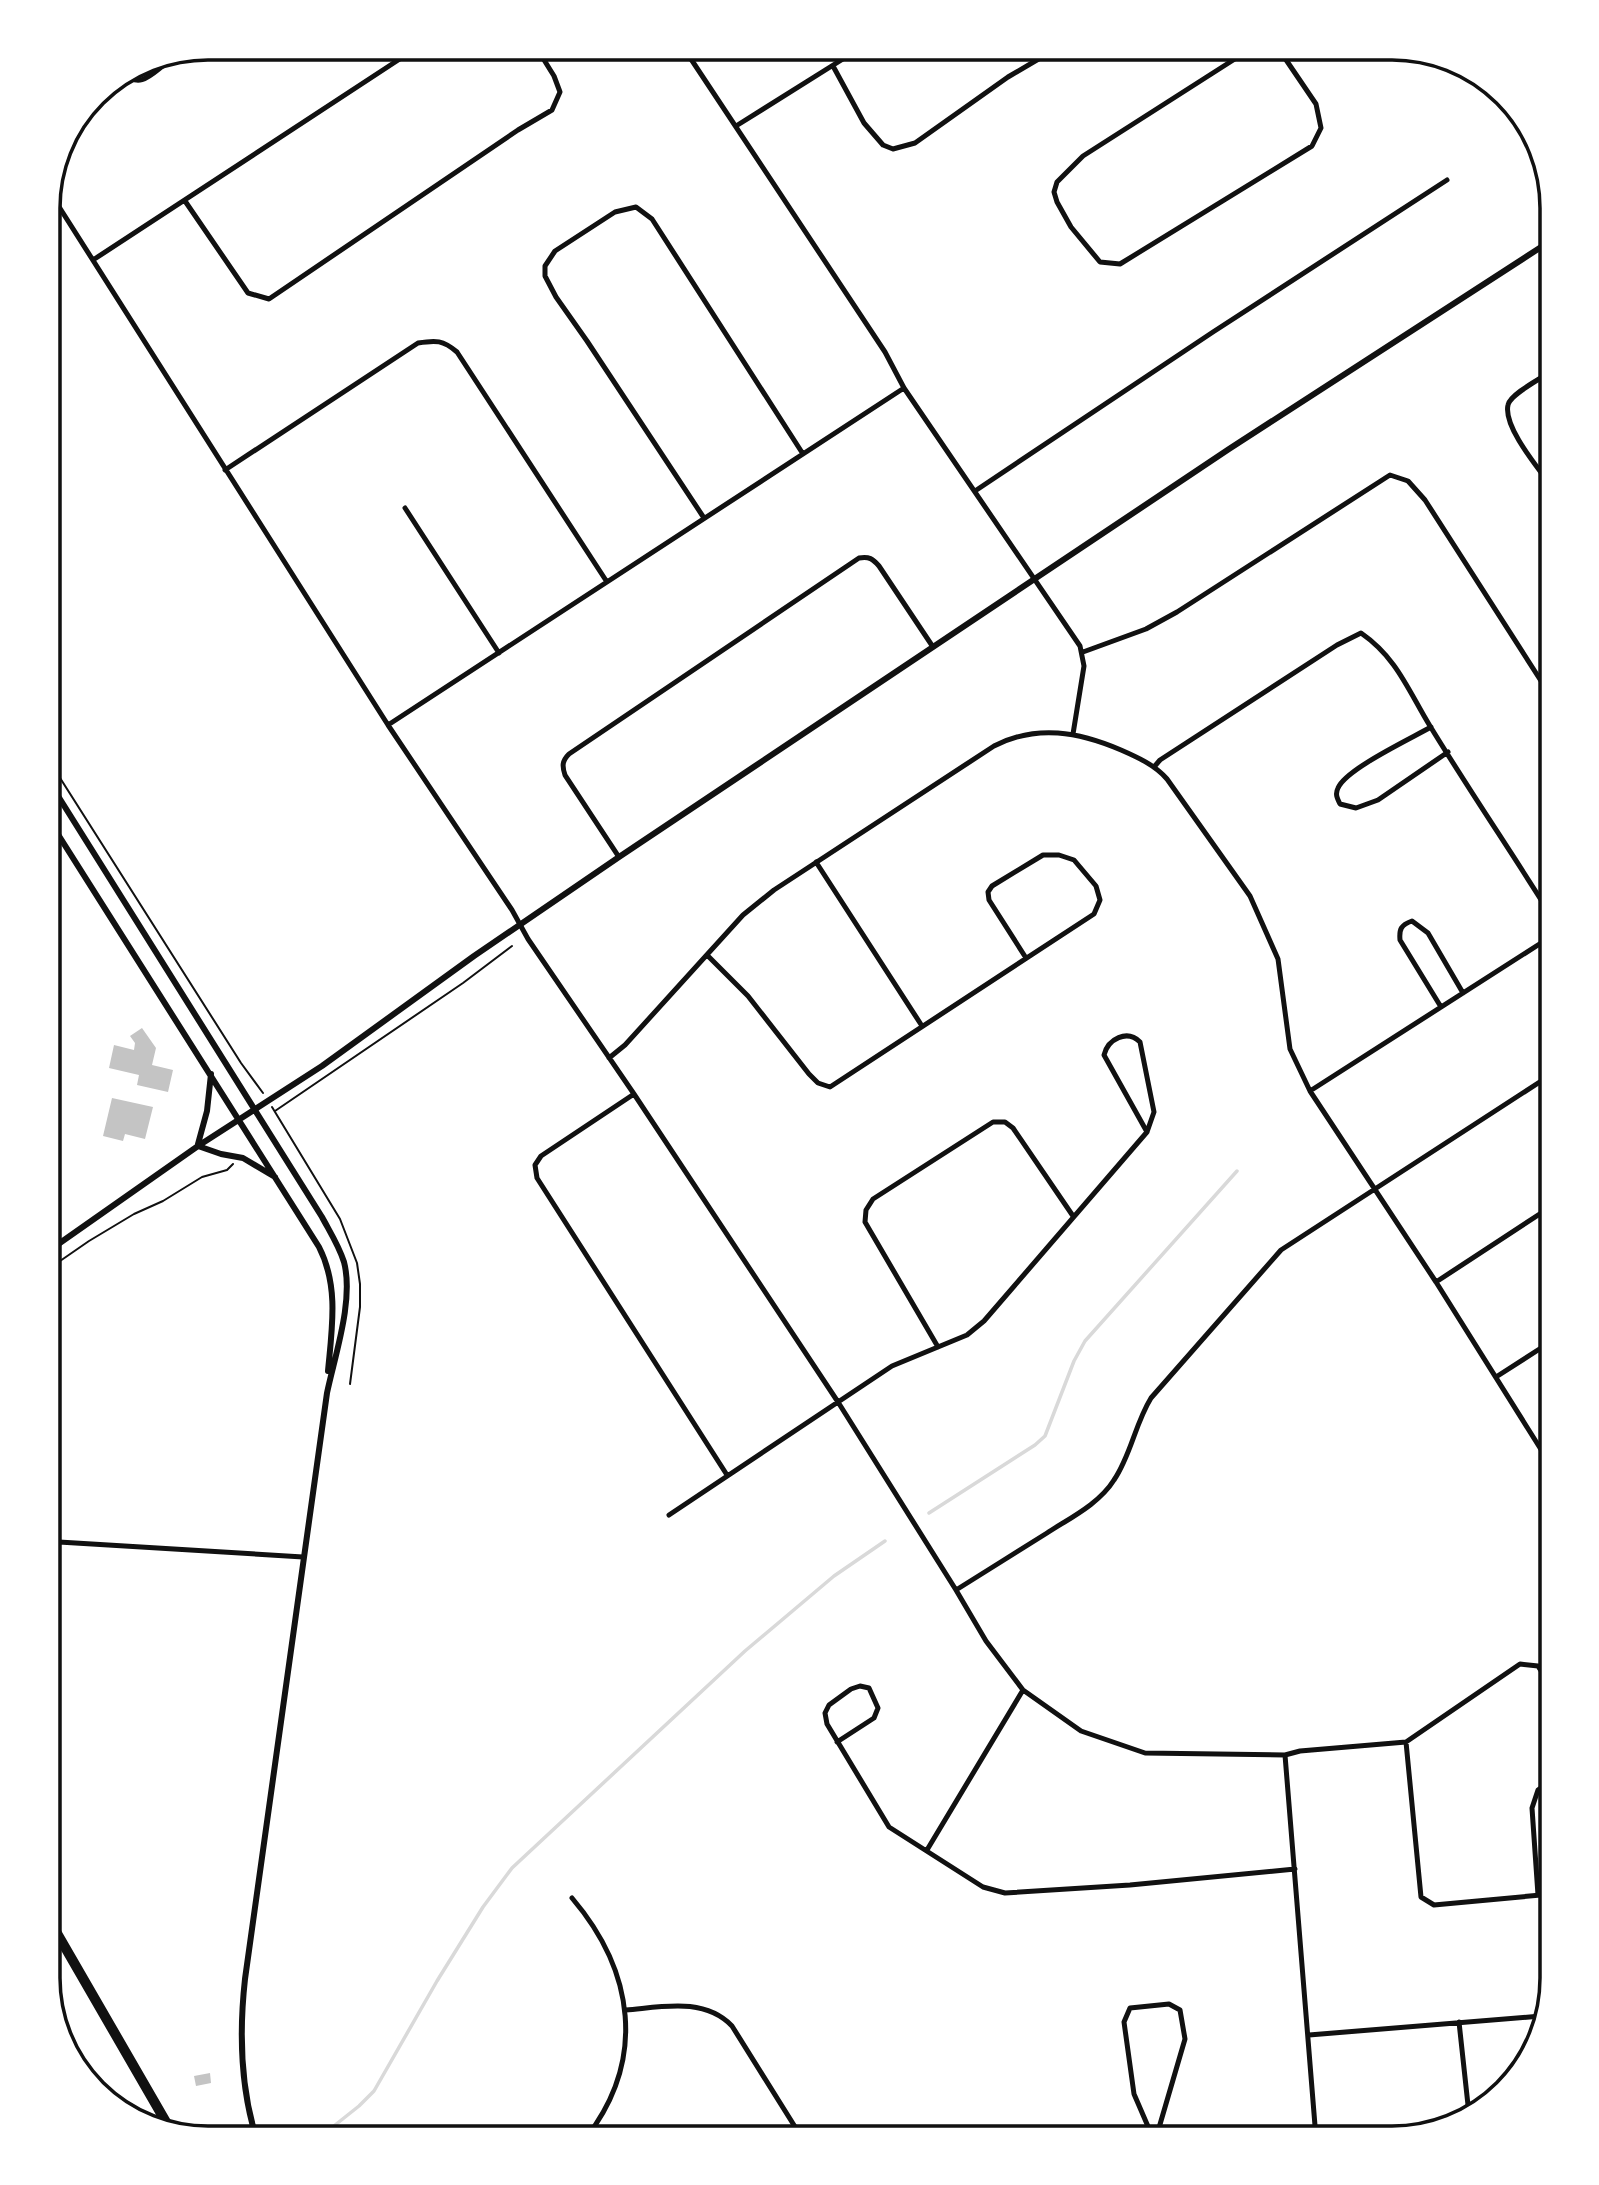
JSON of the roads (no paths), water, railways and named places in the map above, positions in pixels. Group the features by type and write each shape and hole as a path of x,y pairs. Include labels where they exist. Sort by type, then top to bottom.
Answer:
{"highway":[{"path":"60,1939 164,2119"}],"street":[{"path":"93,260 398,60"},
{"path":"185,201 248,293 269,299 518,130 552,110 560,92 544,60"},
{"path":"692,60 885,352 904,387 1074,635 1083,652 1084,672 1073,734"},
{"path":"736,127 842,60"},
{"path":"833,66 864,123 883,145 893,149 915,142 1037,60"},
{"path":"1233,60 1083,156 1057,182 1054,192 1056,202 1071,227 1100,262 1121,264 1312,146 1321,128 1316,104 1286,60"},
{"path":"133,80 145,80 160,68"},
{"path":"975,491 1447,180"},
{"path":"704,518 556,298 545,275 545,266 555,251 585,230 615,212 636,206 652,219 803,454"},
{"path":"60,208 388,725 838,1402 986,1641 1023,1690 1082,1731 1145,1753 1284,1755 1300,1751 1406,1742 1520,1664 1538,1666 1540,1669"},
{"path":"60,1243 198,1146 322,1066 619,857 1249,436 1540,248"},
{"path":"225,470 418,343 437,340 448,344 457,352 607,582"},
{"path":"1540,379 1513,396 1508,405 1510,426 1540,470"},
{"path":"388,725 904,387"},
{"path":"1083,652 1146,629 1177,612 1391,475 1408,481 1425,500 1540,679"},
{"path":"405,508 499,653"},
{"path":"619,857 565,775 562,767 564,760 569,754 853,562 867,557 873,559 933,647"},
{"path":"1154,767 1160,760 1326,652 1361,633 1380,646 1399,671 1431,727 1540,898"},
{"path":"1431,727 1357,768 1338,786 1336,795 1340,804 1356,808 1378,800 1448,752"},
{"path":"610,1058 625,1045 743,915 774,890 1001,742 1036,733 1073,734 1123,751 1154,767 1171,785 1250,896 1278,959 1290,1049 1310,1091 1436,1282 1540,1447"},
{"path":"60,801 331,1232 344,1263 346,1296 327,1394 303,1557 243,2000 242,2068 253,2125"},
{"path":"60,837 240,1118 319,1247 331,1279 333,1308 327,1394"},
{"path":"706,955 748,996 818,1083 830,1087 922,1027 1094,914 1100,900 1096,886 1074,860 1059,855 1043,855 992,886 988,892 989,900 1027,958"},
{"path":"816,862 922,1027"},
{"path":"1441,1007 1400,940 1399,930 1404,923 1412,921 1428,933 1463,993"},
{"path":"1310,1091 1540,944"},
{"path":"669,1515 892,1366 967,1335 984,1321 1147,1132 1154,1112 1140,1042 1135,1037 1123,1036 1107,1045 1104,1055 1147,1132"},
{"path":"198,1146 207,1111 211,1074"},
{"path":"956,1590 1077,1514 1101,1495 1114,1481 1141,1414 1151,1398 1281,1250 1540,1082"},
{"path":"634,1094 541,1156 535,1165 537,1178 727,1475"},
{"path":"938,1347 865,1222 866,1210 873,1199 993,1122 1004,1122 1013,1128 1073,1216"},
{"path":"198,1146 243,1158 277,1178"},
{"path":"1436,1282 1540,1214"},
{"path":"1496,1377 1540,1348"},
{"path":"60,1542 303,1557"},
{"path":"837,1742 874,1718 878,1708 869,1688 860,1686 851,1689 829,1705 825,1713 827,1724 837,1742 890,1828 983,1887 1005,1893 1130,1885 1295,1869"},
{"path":"927,1850 1023,1690"},
{"path":"1406,1742 1421,1897 1434,1905 1538,1895 1532,1808 1540,1789"},
{"path":"1284,1755 1315,2126"},
{"path":"572,1898 589,1919 608,1952 622,1987 626,2010 624,2052 618,2080 604,2112 594,2125"},
{"path":"1149,2126 1134,2094 1124,2022 1130,2008 1169,2004 1180,2010 1185,2039 1159,2126"},
{"path":"626,2010 685,2006 702,2007 718,2014 732,2026 794,2125"},
{"path":"1309,2035 1534,2017"},
{"path":"1459,2022 1468,2104"}],"waterway":[{"path":"929,1513 1045,1436 1074,1361 1085,1341 1237,1171"},
{"path":"335,2125 374,2091 437,1981 483,1907 512,1868 745,1651 834,1576 885,1541"}]}
